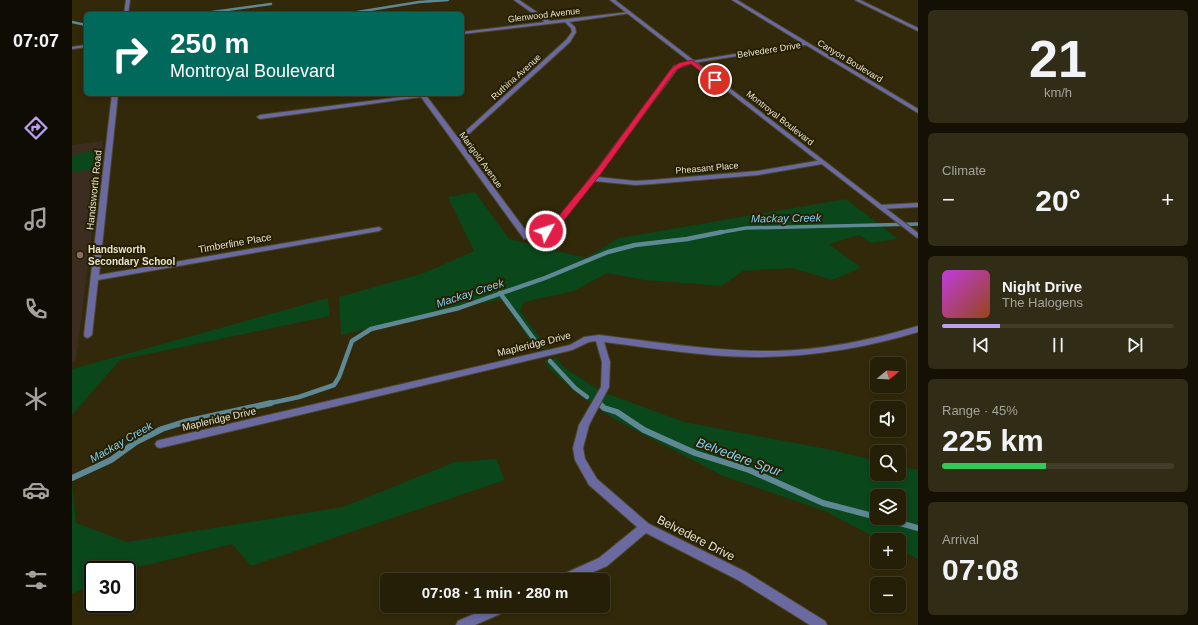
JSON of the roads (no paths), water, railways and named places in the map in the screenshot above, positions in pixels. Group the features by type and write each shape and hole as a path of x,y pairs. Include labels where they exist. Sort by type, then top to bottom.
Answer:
{"street":[{"path":"126,12 128,0"},
{"path":"516,0 550,22"},
{"name":"Montroyal Boulevard","path":"612,0 918,236"},
{"name":"Canyon Boulevard","path":"734,0 918,111"},
{"path":"857,0 918,30"},
{"name":"Glenwood Avenue","path":"464,33 629,13"},
{"name":"Ruthina Avenue","path":"457,142 568,41 574,32 573,28 566,21"},
{"name":"Belvedere Drive","path":"526,237 538,235 555,226 593,179 673,70 681,65 692,62 806,44"},
{"path":"72,48 84,46"},
{"name":"Handsworth Road","path":"88,336 115,96"},
{"path":"260,117 408,96"},
{"name":"Marigold Avenue","path":"423,96 526,237"},
{"name":"Pheasant Place","path":"593,179 635,183 652,182 764,172 822,162"},
{"path":"880,206 918,205"},
{"name":"Timberline Place","path":"94,278 379,229"},
{"name":"Mapleridge Drive","path":"160,444 572,347 587,339 599,338 754,354 793,353 871,342 918,329"},
{"name":"Belvedere Drive","path":"599,338 606,362 605,387 584,425 578,448 580,460 593,482 645,527 742,576 821,625"},
{"path":"579,573 603,562 645,527"},
{"path":"462,625 489,613"}],"waterway":[{"path":"357,12 419,2 448,0"},
{"path":"213,12 271,4"},
{"path":"72,22 84,25"},
{"name":"Mackay Creek","path":"717,233 746,228 918,224"},
{"name":"Mackay Creek","path":"717,233 722,232"},
{"name":"Mackay Creek","path":"500,294 545,278 608,252 635,245 687,239 717,233"},
{"name":"Mackay Creek","path":"266,404 299,397 334,385 339,377 352,341 371,329 459,308 500,294"},
{"name":"Belvedere Spur","path":"500,294 539,346"},
{"name":"Belvedere Spur","path":"550,361 575,388 587,397"},
{"name":"Mackay Creek","path":"72,478 111,460 136,442 162,429 184,422 271,403"},
{"name":"Belvedere Spur","path":"600,404 604,408 617,412 644,430 695,453 749,470 823,503 870,515"},
{"name":"Belvedere Spur","path":"906,525 918,528"}],"place":[{"name":"Handsworth Secondary School","path":"80,255"}]}
